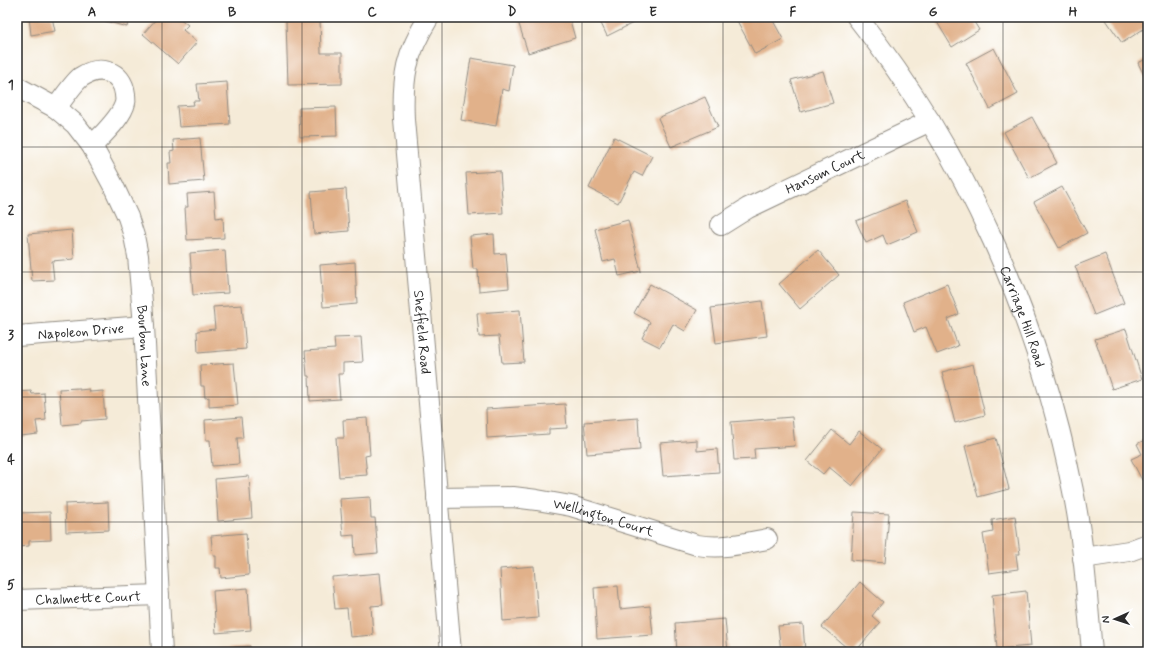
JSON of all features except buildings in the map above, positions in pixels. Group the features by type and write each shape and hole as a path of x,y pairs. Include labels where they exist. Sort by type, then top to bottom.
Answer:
{"street":[{"name":"Sheffield Road","path":"429,17 417,37 408,62 403,95 451,652"},
{"name":"Carriage Hill Road","path":"857,17 904,80 930,121 982,219 1014,289 1032,338 1064,449 1079,526 1092,652"},
{"path":"56,108 79,78 93,70 106,71 118,77 124,88 126,102 122,112 92,146"},
{"name":"Bourbon Lane","path":"17,86 56,108 75,124 92,146 113,185 128,217 134,236 138,256 144,326 162,652"},
{"name":"Hansom Court","path":"721,225 748,208 930,121"},
{"name":"Napoleon Drive","path":"17,336 144,326"},
{"name":"Wellington Court","path":"437,498 513,498 537,500 571,506 697,545 714,548 767,539"},
{"path":"1083,558 1129,550 1148,544"},
{"name":"Chalmette Court","path":"17,600 159,595"}]}
